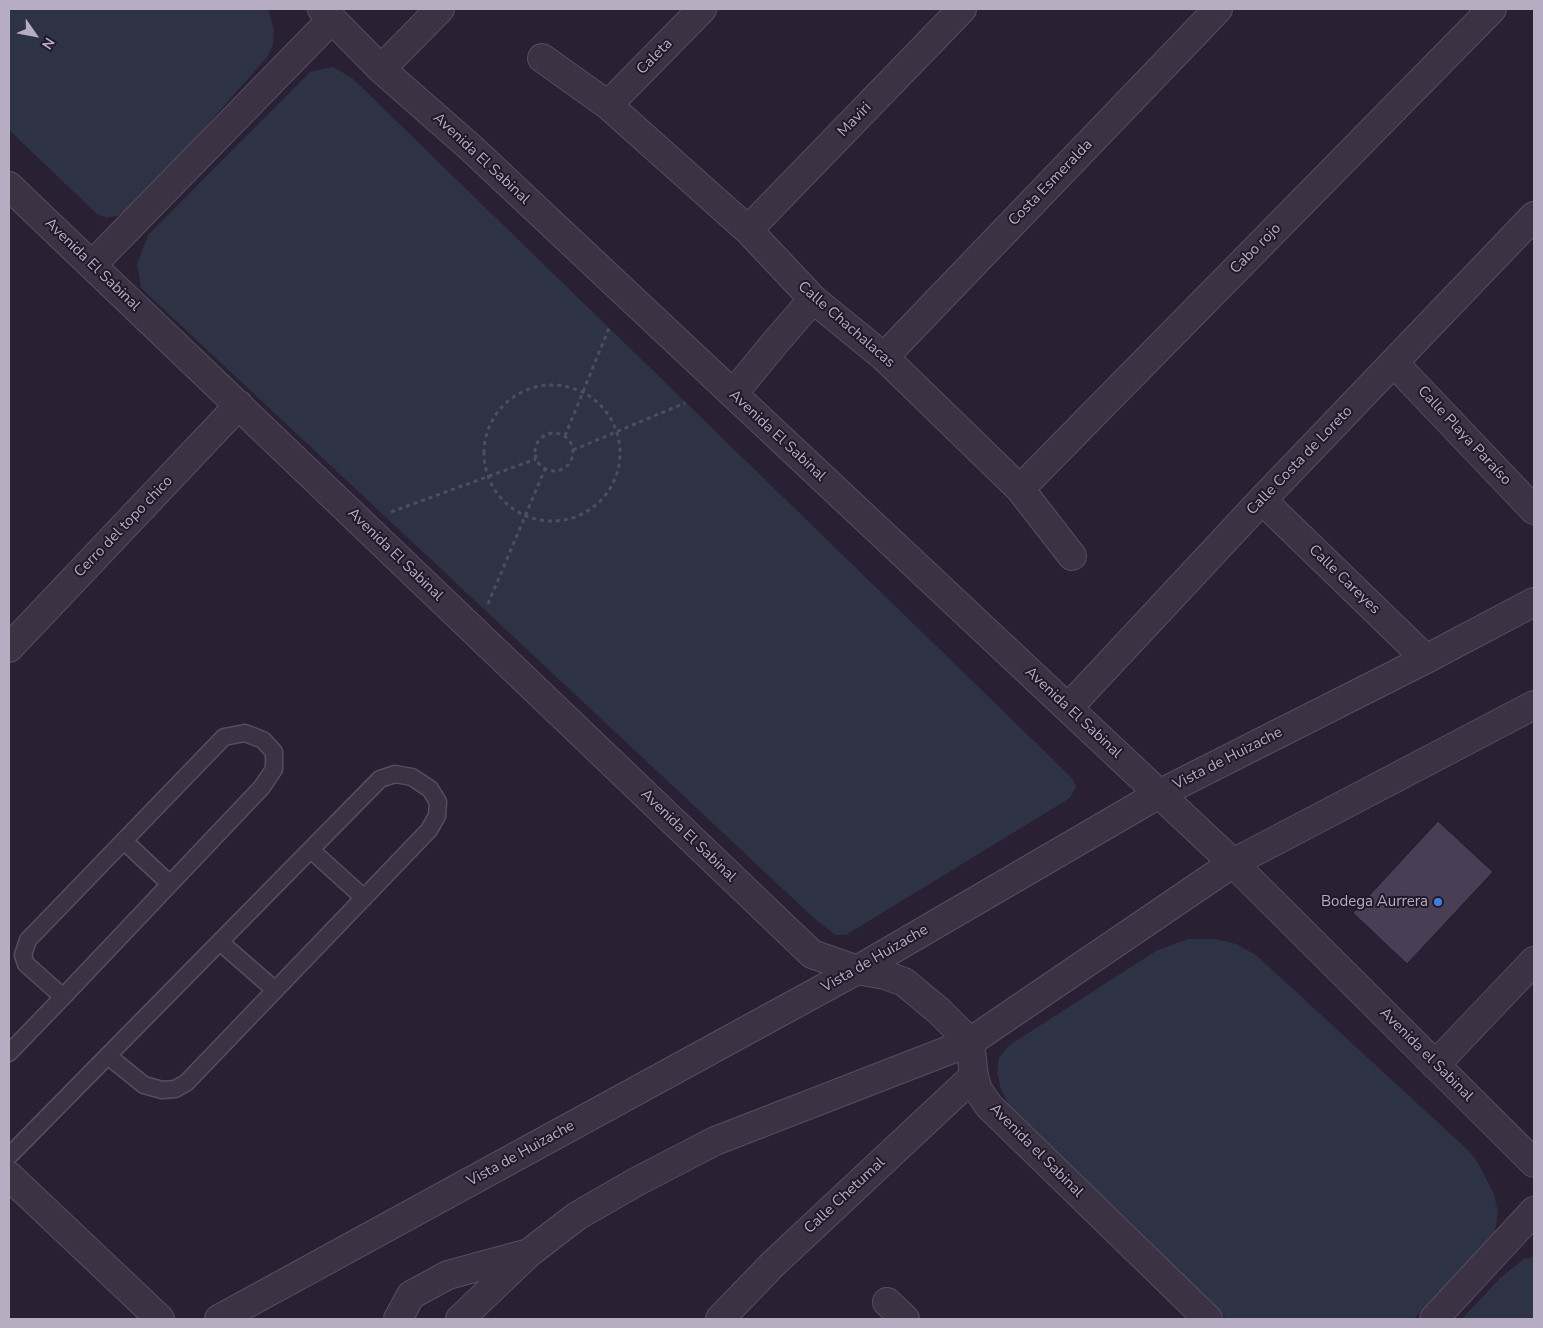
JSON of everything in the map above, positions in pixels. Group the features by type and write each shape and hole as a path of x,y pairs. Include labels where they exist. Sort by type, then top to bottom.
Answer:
{"street":[{"path":"381,68 440,9"},
{"name":"Caleta","path":"608,106 702,9"},
{"name":"Maviri","path":"748,230 962,9"},
{"name":"Costa Esmeralda","path":"884,357 1218,9"},
{"name":"Cabo rojo","path":"1020,489 1492,9"},
{"path":"92,265 327,14"},
{"name":"Avenida El Sabinal","path":"327,14 381,68 471,148 1233,863"},
{"name":"Calle Chachalacas","path":"542,58 608,106 748,230 813,299 884,357 1020,489 1072,556"},
{"name":"Avenida El Sabinal","path":"9,186 812,954 856,970"},
{"name":"Calle Costa de Loreto","path":"1068,708 1394,362 1530,228"},
{"path":"733,394 813,299"},
{"name":"Calle Playa Paraíso","path":"1394,362 1534,510"},
{"name":"Cerro del topo chico","path":"9,648 239,406"},
{"name":"Calle Careyes","path":"1262,500 1426,659"},
{"name":"Vista de Huizache","path":"218,1319 856,970 1159,794 1426,659 1534,602"},
{"path":"460,1319 529,1253 577,1216 636,1182 716,1141 970,1042 1233,863 1534,705"},
{"name":"Avenida el Sabinal","path":"1233,863 1534,1163"},
{"path":"1435,1065 1534,961"},
{"path":"856,970 885,975 904,982 939,1011 970,1042"},
{"name":"Avenida el Sabinal","path":"970,1042 974,1076 978,1090 989,1106 1208,1319"},
{"name":"Calle Chetumal","path":"720,1319 772,1264 974,1076"},
{"path":"9,1176 160,1319"},
{"path":"1434,1319 1534,1211"},
{"path":"398,1319 411,1295 448,1275 529,1253"}],"lane":[{"path":"9,1053 63,997 262,787 274,769 274,752 263,740 245,733 224,737 28,940 23,956 26,964 63,997"},
{"path":"9,1156 380,779 395,774 412,777 430,789 438,802 437,816 429,830 186,1083 175,1089 162,1090 144,1084 108,1056"},
{"path":"124,841 170,884"},
{"path":"311,850 364,898"},
{"path":"220,942 275,990"}],"path":[{"path":"564,436 609,328"},
{"path":"556,385 579,390 591,397 605,410 611,419 619,442 620,455 616,475 603,498 576,517 544,521 532,518 512,508 498,495 490,482 484,459 485,440 492,420 506,403 526,390 540,386 556,385"},
{"path":"573,450 686,402"},
{"path":"550,434 564,436 569,440 573,450 569,464 555,471 545,469 536,459 536,446 542,438 550,434"},
{"path":"383,515 536,459"},
{"path":"486,611 545,469"}],"shaded area":[{"path":"9,9 268,9 274,30 273,45 268,56 142,199 122,215 107,218 97,214 9,130"},
{"path":"333,67 352,78 1072,778 1076,787 1070,798 846,935 836,935 816,920 141,288 137,264 148,235 310,72"},
{"path":"1188,939 1215,939 1236,944 1256,955 1470,1152 1478,1163 1494,1194 1498,1212 1495,1231 1414,1319 1227,1319 1019,1120 1009,1105 1001,1089 997,1072 999,1058 1008,1046 1156,951"},
{"path":"1534,1257 1534,1319 1462,1319 1500,1278 1524,1259"}],"building":[{"path":"1438,821 1493,872 1407,964 1353,913"}],"place":[{"name":"Bodega Aurrera","path":"1438,902"}]}
